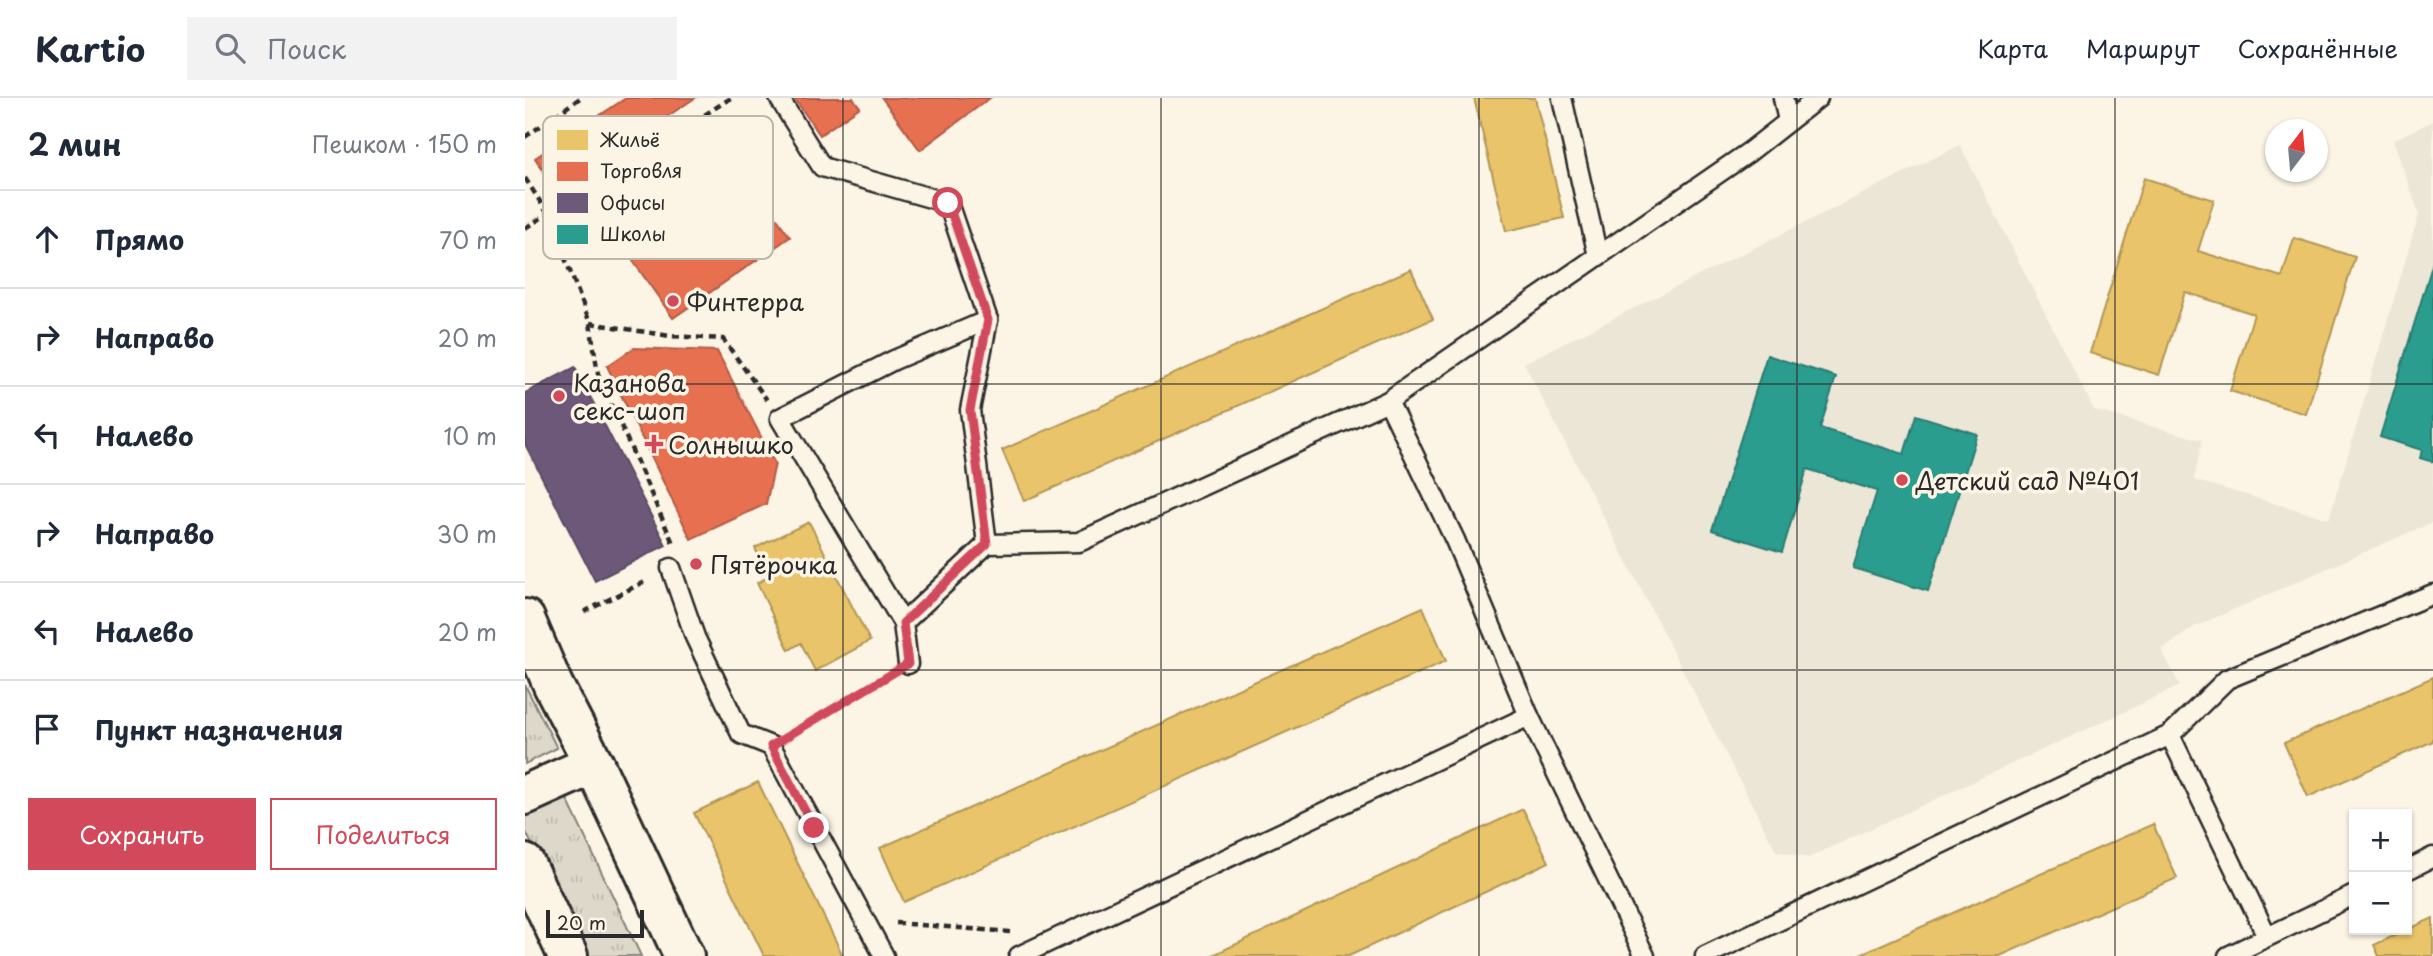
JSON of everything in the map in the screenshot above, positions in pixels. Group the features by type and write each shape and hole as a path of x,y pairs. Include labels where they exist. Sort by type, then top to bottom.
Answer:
{"main road":[{"path":"525,619 553,685 594,764 684,956"},
{"path":"525,795 594,764"},
{"path":"525,864 568,956"}],"lane":[{"path":"779,98 822,167 948,203 988,320 970,410 987,544"},
{"path":"1562,98 1598,257"},
{"path":"1783,98 1789,121"},
{"path":"903,623 987,544 1079,542 1388,401 1749,152 1818,98"},
{"path":"908,664 903,623 780,418 894,360 988,320"},
{"path":"1388,401 1455,540 1529,716 1645,956"},
{"path":"664,572 741,734 771,746 884,956"},
{"path":"1705,956 2170,734 2227,679 2433,594"},
{"path":"1019,956 1529,716"},
{"path":"2170,734 2267,936"},
{"path":"2412,868 2433,857"},
{"path":"2228,956 2349,897"}],"path":[{"path":"555,116 580,98"},
{"path":"703,116 731,98"},
{"path":"525,137 543,124"},
{"path":"525,177 543,206"},
{"path":"525,228 543,217"},
{"path":"565,259 590,323 598,374 673,543 664,572 584,612"},
{"path":"590,323 670,336 723,339 780,418"},
{"path":"771,746 908,664"},
{"path":"864,921 1063,936"}],"shaded area":[{"path":"2433,121 2433,522 2194,627 2162,650 2180,686 1808,858 1776,851 1524,363 1960,145 2094,410 2202,440 2194,480 2329,519 2419,214 2393,140"}],"green space":[{"path":"525,685 557,748 525,764"},
{"path":"566,797 641,956 586,956 525,830 525,816"}],"building: Жильё":[{"path":"1474,98 1535,98 1564,218 1506,231"},
{"path":"2144,178 2214,200 2198,251 2282,277 2294,238 2355,257 2306,414 2230,391 2254,314 2185,292 2159,375 2090,353"},
{"path":"1411,269 1433,319 1024,501 1002,450"},
{"path":"809,522 870,641 815,671 801,643 789,650 757,583 768,577 755,548"},
{"path":"1423,607 1446,661 904,902 880,848"},
{"path":"2433,677 2433,741 2308,797 2284,743"},
{"path":"758,782 843,956 764,956 694,813"},
{"path":"1523,809 1549,862 1349,956 1211,956"},
{"path":"2153,824 2177,878 2000,956 1856,956"},
{"path":"2433,918 2433,956 2379,956 2374,945 2396,935 2412,935 2412,928"}],"building: Торговля":[{"path":"626,98 695,98 668,116 599,116"},
{"path":"794,98 853,98 860,107 820,135"},
{"path":"882,98 990,98 920,150"},
{"path":"543,153 543,170 535,158"},
{"path":"773,213 790,237 773,249"},
{"path":"632,259 758,259 673,318"},
{"path":"634,348 717,351 775,464 766,504 691,539 607,366"}],"building: Офисы":[{"path":"575,367 666,545 595,581 525,444 525,393"}],"building: Школы":[{"path":"2433,262 2433,462 2420,458 2422,450 2380,437"},
{"name":"Детский сад №401","path":"1767,355 1836,377 1820,428 1904,454 1916,415 1977,434 1928,591 1853,568 1877,491 1807,469 1782,552 1712,530"}],"place":[{"name":"Финтерра","path":"673,301"},
{"name":"Казанова секс-шоп","path":"559,396"},
{"name":"Солнышко","path":"654,444"},
{"name":"Детский сад №401","path":"1902,480"},
{"name":"Пятёрочка","path":"696,564"}],"route":[{"path":"814,828 771,746 908,664 903,623 987,544 970,410 988,320 948,203"}]}
